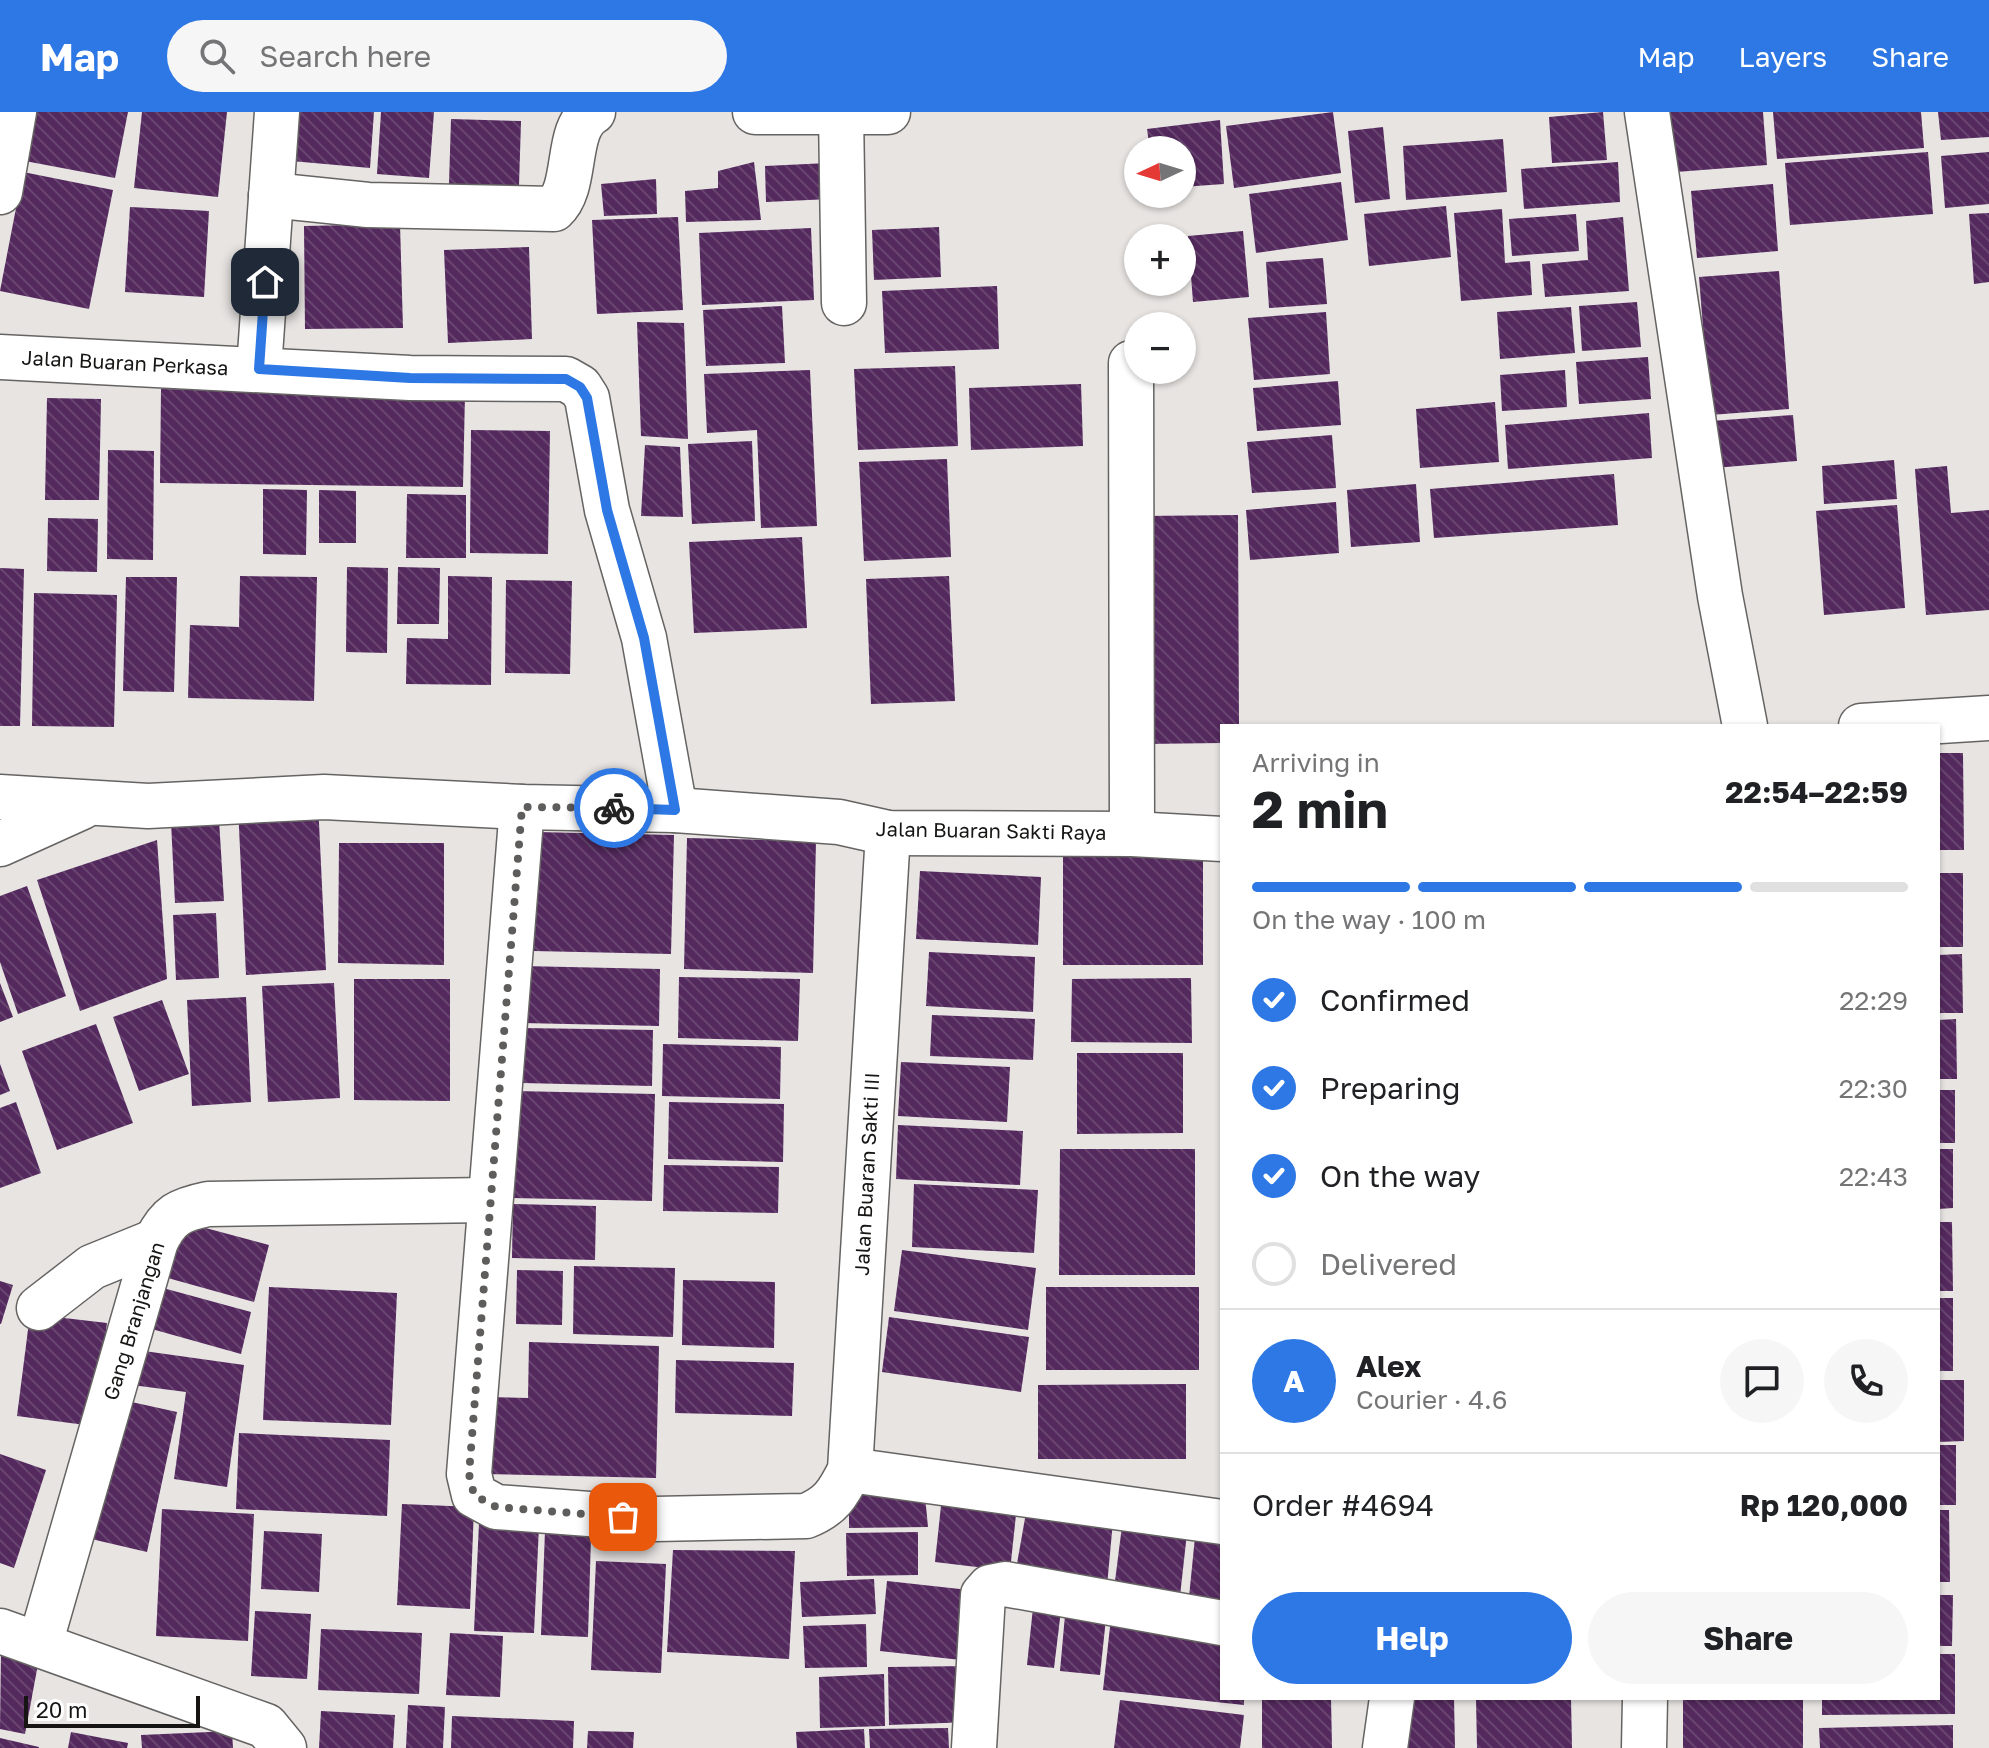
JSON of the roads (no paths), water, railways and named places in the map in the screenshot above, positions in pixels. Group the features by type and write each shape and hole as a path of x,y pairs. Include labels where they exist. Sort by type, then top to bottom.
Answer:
{"street":[{"path":"0,192 14,112"},
{"path":"259,369 277,112"},
{"path":"271,195 368,205 554,209 563,200 578,129 593,112"},
{"path":"755,112 888,112"},
{"path":"1647,112 1720,596 1745,724"},
{"path":"841,113 844,303"},
{"name":"Jalan Buaran Perkasa","path":"0,357 410,378 566,379 580,387 587,398 607,510 644,638 675,810"},
{"path":"1131,384 1132,834"},
{"path":"1893,724 1989,718"},
{"name":"Jalan Buaran Sakti Raya","path":"0,797 148,806 324,797 522,807 675,810 839,822 888,833 1132,834 1220,839"},
{"path":"0,844 90,804"},
{"path":"489,1200 522,807"},
{"name":"Jalan Buaran Sakti III","path":"489,1200 469,1474 474,1495 496,1507 655,1519 806,1516 825,1508 850,1470 888,833"},
{"name":"Gang Branjangan","path":"20,1638 156,1241 165,1223 185,1209 208,1204 489,1200"},
{"path":"39,1308 92,1267 156,1241"},
{"path":"850,1470 1220,1522"},
{"path":"974,1748 983,1595 990,1587 1005,1584 1220,1623"},
{"path":"20,1638 266,1726 284,1748"},
{"path":"1385,1748 1392,1700"},
{"path":"1644,1748 1645,1700"}]}
